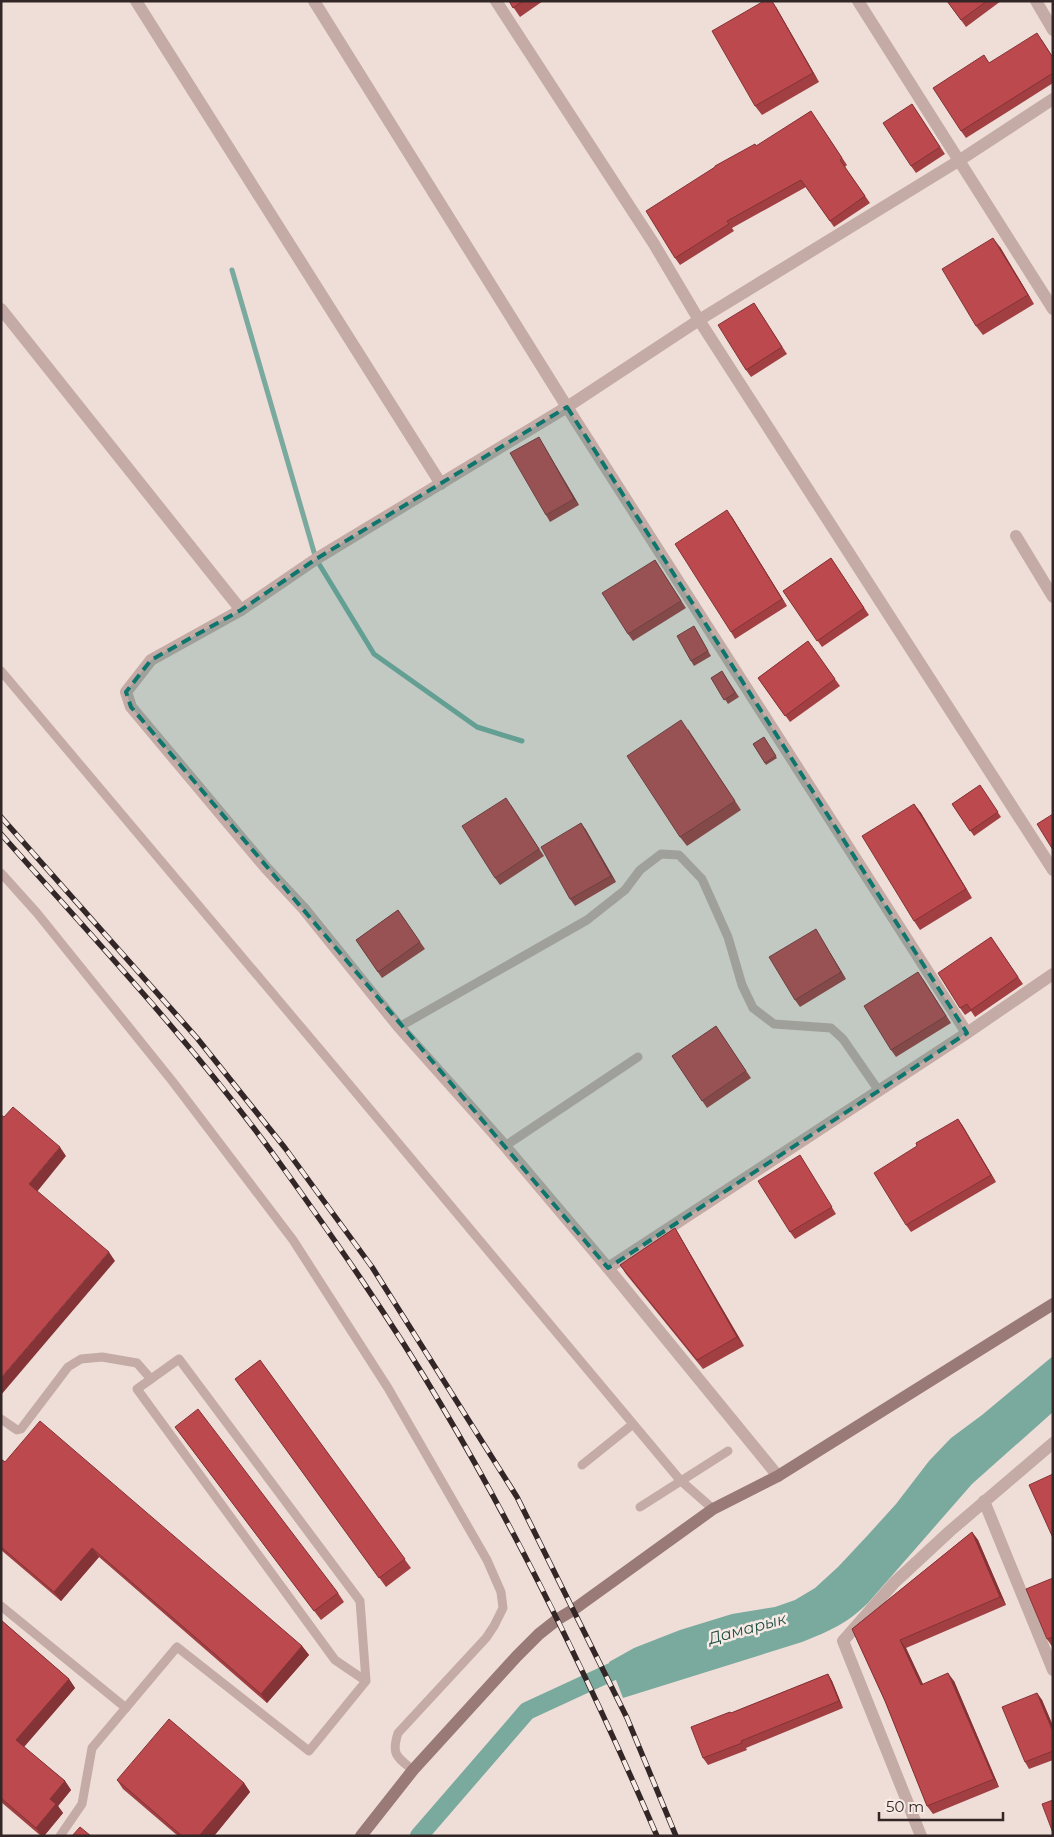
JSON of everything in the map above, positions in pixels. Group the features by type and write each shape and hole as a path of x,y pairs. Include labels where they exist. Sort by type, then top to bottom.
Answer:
{"main road":[{"path":"361,1836 413,1770 539,1634 713,1509 778,1476 1053,1304"}],"street":[{"path":"136,1 441,484"},
{"path":"314,1 567,407 967,1033"},
{"path":"496,1 654,244 699,320 1053,870"},
{"path":"858,1 1053,309"},
{"path":"1036,1 1053,30"},
{"path":"778,1476 608,1268 505,1146 399,1027 304,909 266,868 131,707 126,692 151,660 240,610 316,559 567,407 699,320 960,160 1053,99"},
{"path":"1,309 240,610"},
{"path":"1016,536 1053,597"},
{"path":"608,1268 967,1033 1053,974"},
{"path":"921,1836 843,1641 895,1582 984,1501 1053,1443"},
{"path":"984,1501 1053,1670"}],"lane":[{"path":"1,671 680,1480 713,1509"},
{"path":"399,1027 587,920 625,890 640,870 661,854 679,855 702,879 728,937 742,985 753,1008 774,1024 831,1028 843,1039 878,1091"},
{"path":"1,873 37,913 167,1074 293,1240 388,1388 487,1560 501,1592 503,1608 486,1638 398,1733 393,1747 397,1757 413,1770"},
{"path":"505,1146 638,1057"},
{"path":"1,1419 17,1430 21,1428 68,1367 81,1359 102,1357 137,1363 151,1379"},
{"path":"60,1836 82,1804 92,1748 177,1647 309,1751 366,1681 360,1601 179,1359 137,1389 335,1660 366,1681"},
{"path":"582,1465 633,1424"},
{"path":"640,1508 728,1450"},
{"path":"1,1606 126,1708"}],"highlighted area":[{"path":"567,407 967,1033 608,1268 131,707 126,692 151,660 241,610 316,559"}],"water":[{"path":"1053,1356 1053,1412 972,1484 868,1603 845,1622 802,1642 623,1698 609,1662 634,1648 680,1630 732,1614 775,1607 795,1600 815,1588 867,1536 896,1504 929,1461 951,1438"}],"building":[{"path":"509,1 523,1 513,8"},
{"path":"764,1 772,1 813,73 755,106 712,31"},
{"path":"947,1 987,1 961,20"},
{"path":"1037,33 1053,58 1053,73 961,131 933,88 984,55 989,63"},
{"path":"912,104 940,147 911,166 883,123"},
{"path":"811,111 842,158 840,160 865,196 830,221 801,180 727,221 729,224 675,258 646,211 715,166 755,144 756,146"},
{"path":"993,238 1028,295 976,326 942,269"},
{"path":"754,303 782,347 746,370 718,325"},
{"path":"539,437 574,499 546,515 510,453"},
{"path":"727,510 782,599 731,632 675,544"},
{"path":"831,558 864,608 817,641 783,591"},
{"path":"655,560 681,601 628,634 602,593"},
{"path":"694,626 708,651 691,661 677,636"},
{"path":"808,641 835,679 785,716 758,678"},
{"path":"722,671 735,693 724,700 711,678"},
{"path":"681,720 735,801 680,837 627,756"},
{"path":"764,737 776,756 765,763 753,744"},
{"path":"980,785 998,812 970,831 952,804"},
{"path":"506,798 539,849 495,878 462,826"},
{"path":"914,804 966,889 914,921 862,836"},
{"path":"1053,814 1053,850 1037,824"},
{"path":"581,823 611,876 570,899 541,847"},
{"path":"398,910 420,942 378,972 356,940"},
{"path":"816,929 841,972 795,1000 769,957"},
{"path":"991,937 1018,977 971,1010 967,1004 960,1008 938,973"},
{"path":"918,972 946,1016 891,1050 864,1006"},
{"path":"716,1026 746,1071 702,1101 672,1056"},
{"path":"13,1107 60,1147 29,1184 109,1252 1,1378 1,1115 4,1117"},
{"path":"958,1119 991,1175 906,1225 874,1173 917,1146 916,1143"},
{"path":"800,1155 832,1207 790,1232 758,1181"},
{"path":"675,1228 737,1337 697,1360 620,1265"},
{"path":"260,1360 405,1559 379,1578 235,1379"},
{"path":"198,1409 338,1593 314,1611 175,1427"},
{"path":"40,1421 302,1646 261,1694 92,1548 54,1592 1,1547 1,1459 5,1462"},
{"path":"1053,1474 1053,1538 1029,1485"},
{"path":"972,1532 1000,1597 900,1640 921,1685 948,1673 994,1779 927,1806 885,1701 852,1629"},
{"path":"1053,1578 1053,1637 1047,1639 1026,1589"},
{"path":"1,1620 69,1679 16,1740 65,1781 50,1799 56,1804 36,1828 1,1798"},
{"path":"828,1674 839,1701 703,1758 691,1727"},
{"path":"1037,1693 1053,1732 1053,1751 1025,1762 1002,1707"},
{"path":"169,1719 244,1783 199,1836 182,1836 117,1780"},
{"path":"1053,1800 1053,1833 1042,1804"},
{"path":"80,1827 91,1836 72,1836"}],"waterway":[{"path":"232,270 316,559 374,654 477,727 522,741"},
{"name":"Дамарык","path":"419,1836 527,1711 633,1662"}],"railway":[{"path":"1,817 197,1038 285,1148 372,1267 517,1497 627,1718 676,1836"},
{"path":"1,834 179,1035 247,1119 342,1251 382,1311 471,1455 500,1508 556,1616 608,1725 657,1836"}]}
